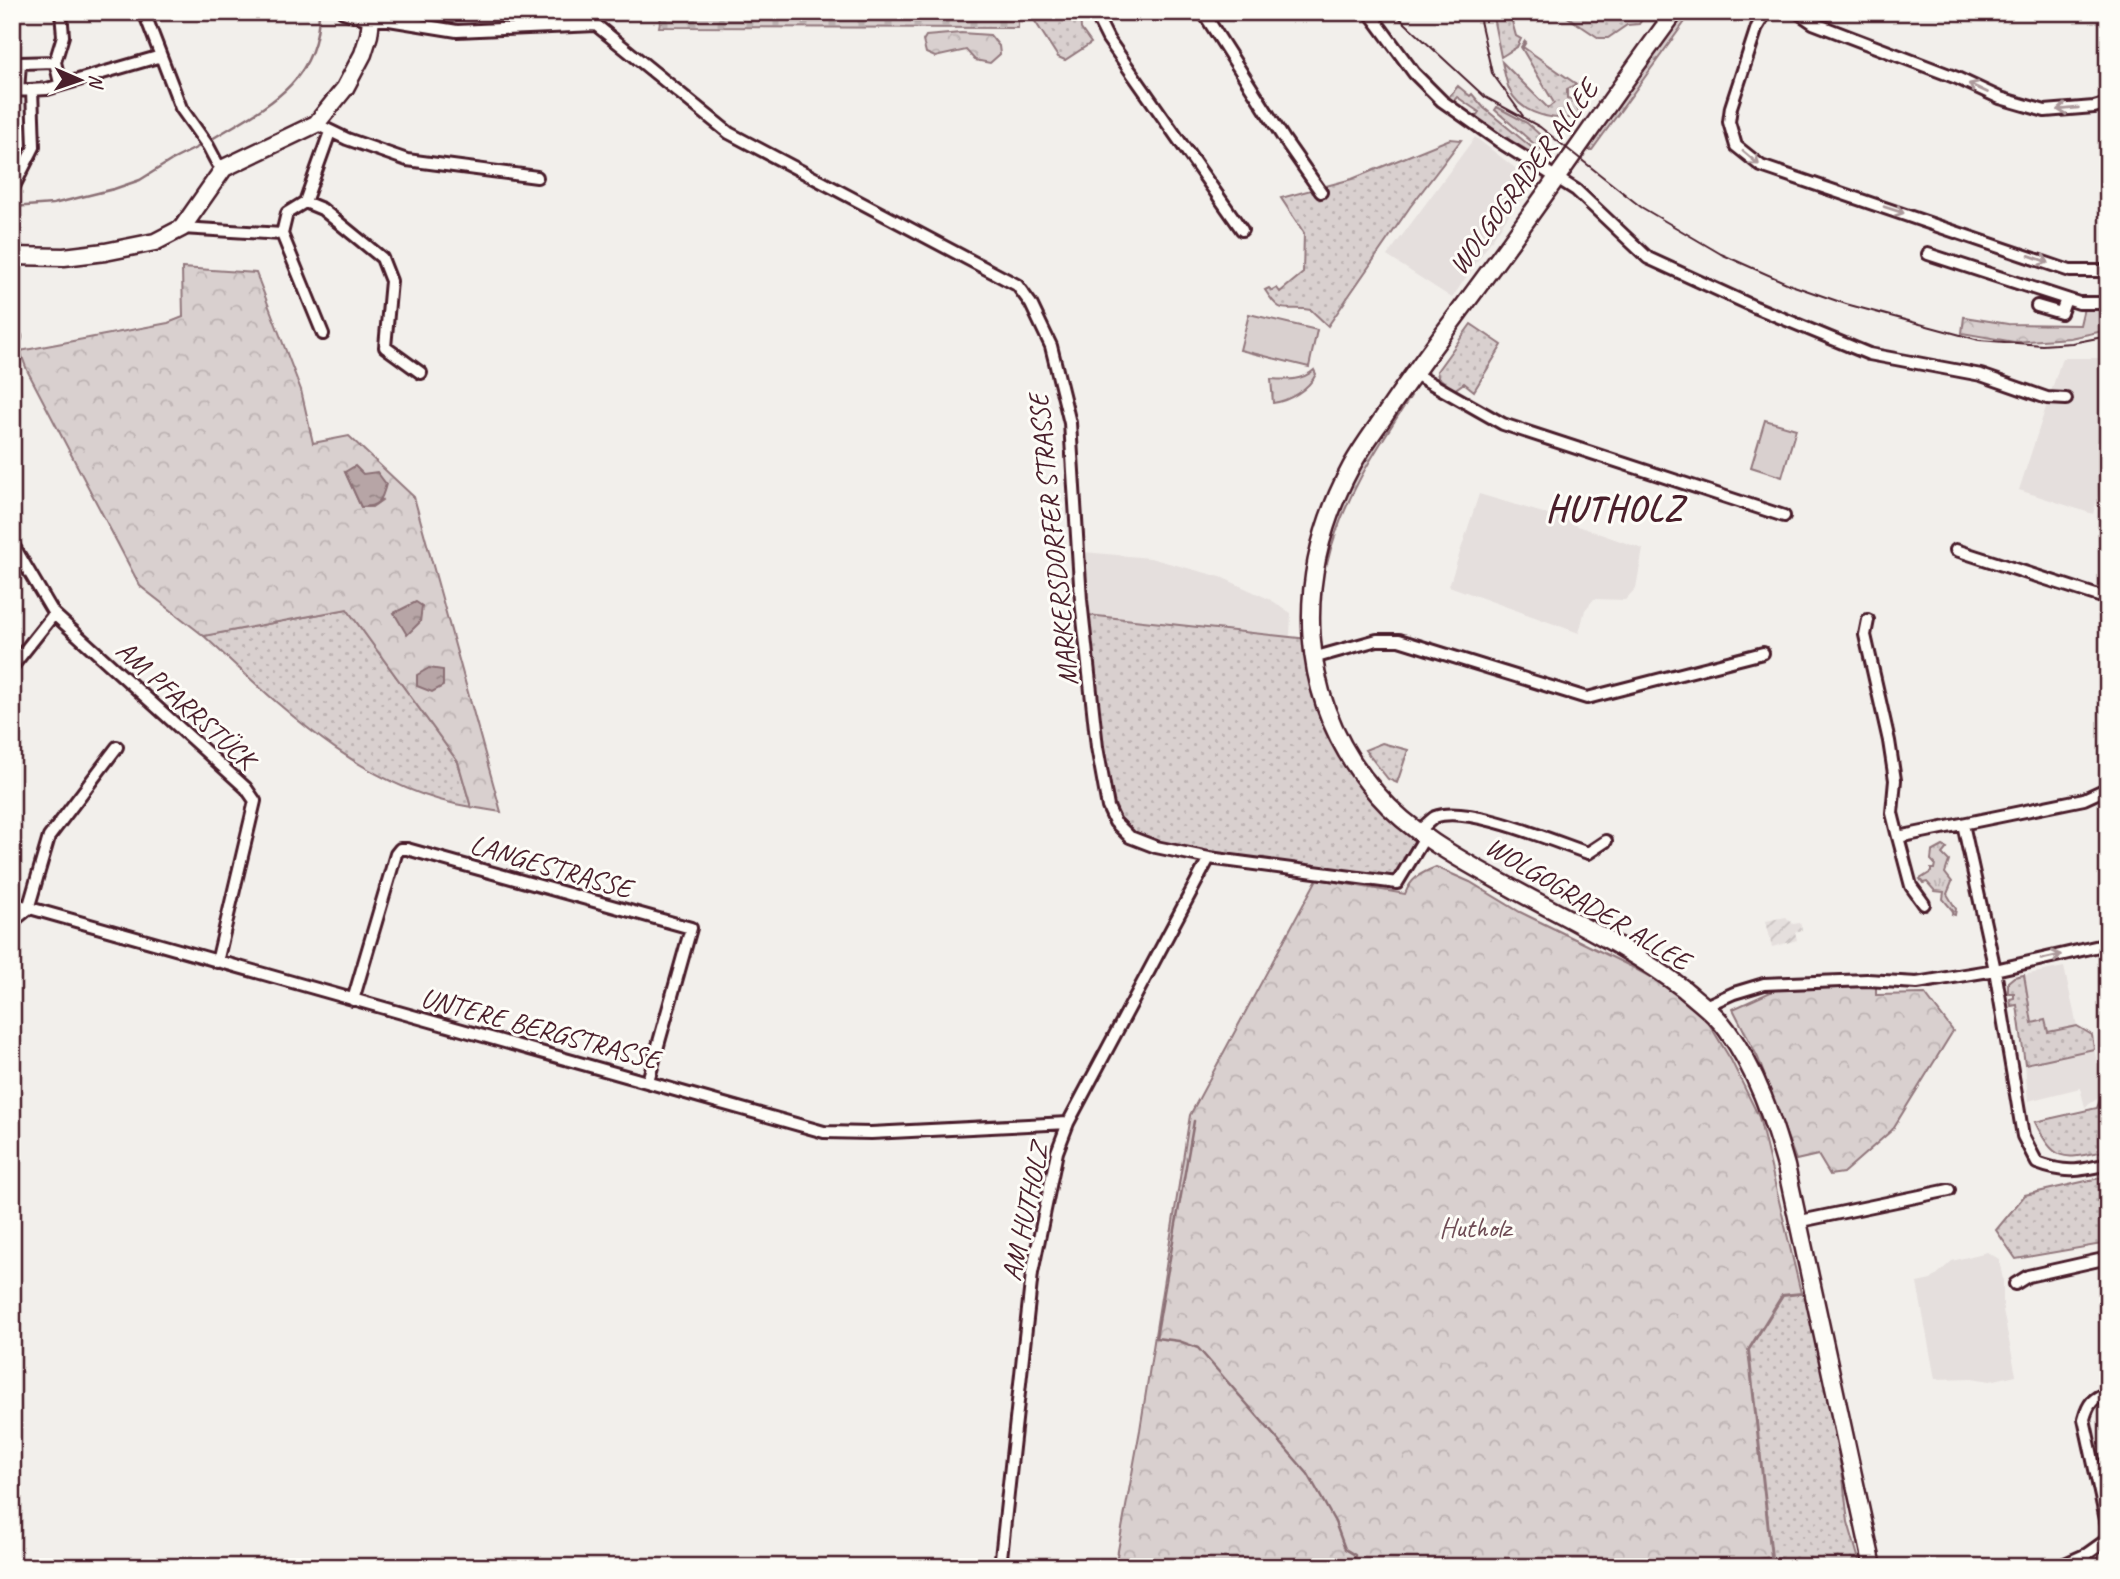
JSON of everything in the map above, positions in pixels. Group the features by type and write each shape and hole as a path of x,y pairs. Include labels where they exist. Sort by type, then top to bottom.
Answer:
{"main road":[{"name":"WOLGOGRADER ALLEE","path":"1675,12 1413,373 1352,465 1321,539 1311,592 1310,633 1313,658 1325,707 1344,750 1378,796 1422,834 1503,883 1655,967 1705,1006 1726,1027 1757,1082 1786,1166 1796,1222 1873,1567"},
{"path":"12,256 64,257 105,252 155,243 182,228 224,168 316,124 345,88 363,54 371,16"}],"street":[{"path":"60,83 55,62 64,36 61,12"},
{"path":"144,12 181,108 217,163 224,168"},
{"path":"343,12 371,16"},
{"path":"1098,12 1108,39 1242,230"},
{"path":"1203,12 1321,192"},
{"path":"1369,12 1414,73 1442,101 1576,190 1648,258 1755,307 1869,354 1981,375 2047,398 2066,399"},
{"path":"1766,12 1758,27 1731,107 1729,122 1736,146 1761,166 2070,271 2108,271"},
{"path":"1797,12 1813,23 1957,78 2000,98 2045,111 2094,107 2108,103"},
{"name":"MARKERSDORFER STRASSE","path":"371,16 457,31 597,25 729,133 1017,285 1031,304 1051,346 1070,423 1081,600 1097,747 1108,807 1120,829 1156,847 1209,858 1397,883 1422,834"},
{"path":"55,62 20,63 15,91 47,89 60,83 161,56"},
{"path":"12,190 34,147 32,90"},
{"path":"316,124 330,132 407,160 537,177"},
{"path":"323,334 282,234 287,213 305,202 330,132"},
{"path":"305,202 322,209 383,258 391,281 385,346 421,373"},
{"path":"182,228 282,234"},
{"path":"1928,254 2079,303 2108,301"},
{"path":"2037,306 2061,313 2066,299"},
{"path":"1413,373 1503,424 1784,516"},
{"name":"AM PFARRSTÜCK","path":"12,543 54,614 246,788 255,801 217,962"},
{"path":"1956,550 2108,600"},
{"path":"12,667 54,614"},
{"path":"1868,620 1865,635 1895,779 1892,813 1911,886 1924,904"},
{"path":"1313,658 1377,640 1399,640 1587,698 1763,653"},
{"path":"12,922 28,909 48,837 117,747"},
{"path":"1898,837 2084,799 2108,788"},
{"name":"WOLGOGRADER ALLEE","path":"1422,834 1435,817 1457,814 1495,822 1588,853 1605,841"},
{"path":"1963,824 1995,970 2023,1136 2037,1163 2058,1171 2078,1172 2108,1164"},
{"name":"LANGESTRASSE","path":"353,1000 396,853 400,849 407,849 691,929 648,1081"},
{"name":"AM HUTHOLZ","path":"1000,1567 1032,1273 1057,1152 1068,1123 1209,858"},
{"name":"UNTERE BERGSTRASSE","path":"12,903 824,1132 871,1133 1068,1123"},
{"path":"1705,1006 1764,984 1855,981 1917,983 1995,970 2108,944"},
{"path":"1796,1222 1949,1190"},
{"path":"2015,1284 2028,1276 2108,1258"},
{"path":"2108,1393 2097,1397 2087,1406 2084,1419 2108,1529"},
{"path":"2058,1567 2087,1554 2108,1539"}],"shaded area":[{"path":"1475,137 1532,181 1452,298 1387,256"},
{"path":"2108,354 2108,468 2093,514 2019,490 2062,358 2099,358"},
{"path":"1479,494 1567,520 1643,549 1636,588 1625,600 1594,599 1585,610 1579,633 1449,586"},
{"path":"1084,552 1150,558 1221,577 1271,600 1291,613 1290,637 1088,615"},
{"path":"1786,917 1793,924 1800,923 1802,930 1795,932 1797,940 1772,947 1766,921"},
{"path":"2064,967 2077,1026 2047,1032 2032,1023 2024,975"},
{"path":"2094,1049 2100,1076 2097,1099 2085,1107 2080,1088 2028,1101 2025,1064"},
{"path":"1987,1252 1999,1259 2003,1280 2003,1311 2016,1375 1990,1381 1972,1378 1935,1379 1917,1283 1931,1280 1952,1261"}],"green space":[{"path":"662,12 1018,12 1018,28 659,27"},
{"path":"1029,12 1080,12 1081,29 1091,43 1065,60 1058,57"},
{"path":"1492,12 1506,12 1511,18 1516,36 1521,39 1517,47 1501,57"},
{"path":"1560,12 1647,12 1639,24 1627,25 1608,38 1599,38"},
{"path":"1683,12 1692,12 1592,150 1589,150 1595,135"},
{"path":"961,33 990,35 999,46 1000,54 990,63 975,60 966,50 935,57 926,53 923,41 926,36"},
{"path":"1525,41 1523,47 1576,84 1567,89 1567,98 1575,100 1581,117 1540,115 1530,111 1515,98 1508,86 1502,62 1548,108 1554,103 1521,47"},
{"path":"1458,86 1470,96 1472,94 1484,108 1541,155 1539,157 1474,119 1479,112 1457,97 1452,103 1447,99"},
{"path":"1497,107 1527,123 1550,144 1549,147 1540,149 1495,110"},
{"path":"1450,139 1461,140 1410,207 1328,326 1311,310 1284,309 1276,304 1265,290 1269,288 1272,291 1277,288 1280,292 1303,273 1304,233 1281,198 1352,179"},
{"path":"182,268 256,273 301,390 313,443 349,436 414,497 501,812 471,807 458,762 347,609 204,636 140,586 27,370 20,351 168,323 183,317","holes":["345,472 363,474 382,500 372,507 361,507"]},
{"path":"2108,307 2108,330 2070,338 2014,342 1962,333 1964,317 2008,324 2080,325 2084,308"},
{"path":"1249,314 1317,330 1309,367 1240,350"},
{"path":"1471,324 1502,345 1474,391 1464,383 1454,390 1438,377 1437,371"},
{"path":"1314,370 1316,374 1304,389 1292,397 1273,403 1271,379 1299,378"},
{"path":"1408,394 1411,396 1361,477 1341,519 1327,564 1322,560 1346,494 1381,433"},
{"path":"1765,420 1796,429 1782,477 1751,467"},
{"path":"347,609 458,762 471,807 432,798 359,764 294,717 204,636"},
{"path":"1088,615 1308,639 1322,718 1395,821 1416,840 1394,876 1210,856 1156,842 1135,833 1119,820 1101,747"},
{"path":"1382,743 1408,750 1397,783 1388,779 1365,750"},
{"path":"1943,846 1947,848 1942,854 1949,861 1945,873 1952,882 1947,894 1956,909 1955,915 1943,899 1944,892 1935,891 1920,879 1934,869 1932,852"},
{"name":"Hutholz","path":"1436,867 1630,966 1669,988 1702,1012 1731,1060 1759,1117 1801,1293 1782,1295 1748,1350 1771,1557 1706,1567 1115,1567 1140,1430 1190,1115 1317,879 1405,894 1417,877"},
{"path":"2024,975 2032,1023 2045,1020 2048,1032 2077,1026 2092,1035 2094,1049 2025,1064 2017,1005 2011,1006 2010,999 2014,998 2014,993 2008,993 2008,982 2014,977"},
{"path":"1876,986 1876,995 1925,994 1953,1031 1892,1130 1843,1173 1830,1175 1818,1155 1796,1160 1758,1058 1733,1009 1775,990"},
{"path":"2108,1081 2108,1150 2071,1156 2056,1152 2042,1136 2035,1122 2097,1108"},
{"path":"2108,1176 2108,1243 2016,1259 1996,1230 2025,1195"},
{"path":"1808,1293 1843,1478 1848,1522 1861,1567 1708,1567 1772,1557 1749,1350 1783,1296"}],"water":[{"path":"355,466 363,474 377,472 386,484 376,504 361,507 345,472"},
{"path":"416,602 422,606 420,622 407,635 394,613"},
{"path":"429,668 443,670 443,686 432,692 417,686 417,675"}],"waterway":[{"path":"207,142 248,118 298,77 309,59 316,37 319,12"},
{"path":"12,207 53,204 114,189 140,180 202,145"},
{"path":"1194,1121 1156,1338 1179,1341 1198,1348 1308,1474 1335,1522 1345,1549 1355,1555 1353,1567"}],"tram line":[{"path":"1393,12 1485,97 1540,127 1641,207 1721,254 1791,285 1846,304 1979,340 2042,345 2108,336"},
{"path":"1478,12 1492,73 1523,116"}],"district":[{"name":"HUTHOLZ","path":"1615,508"}]}
